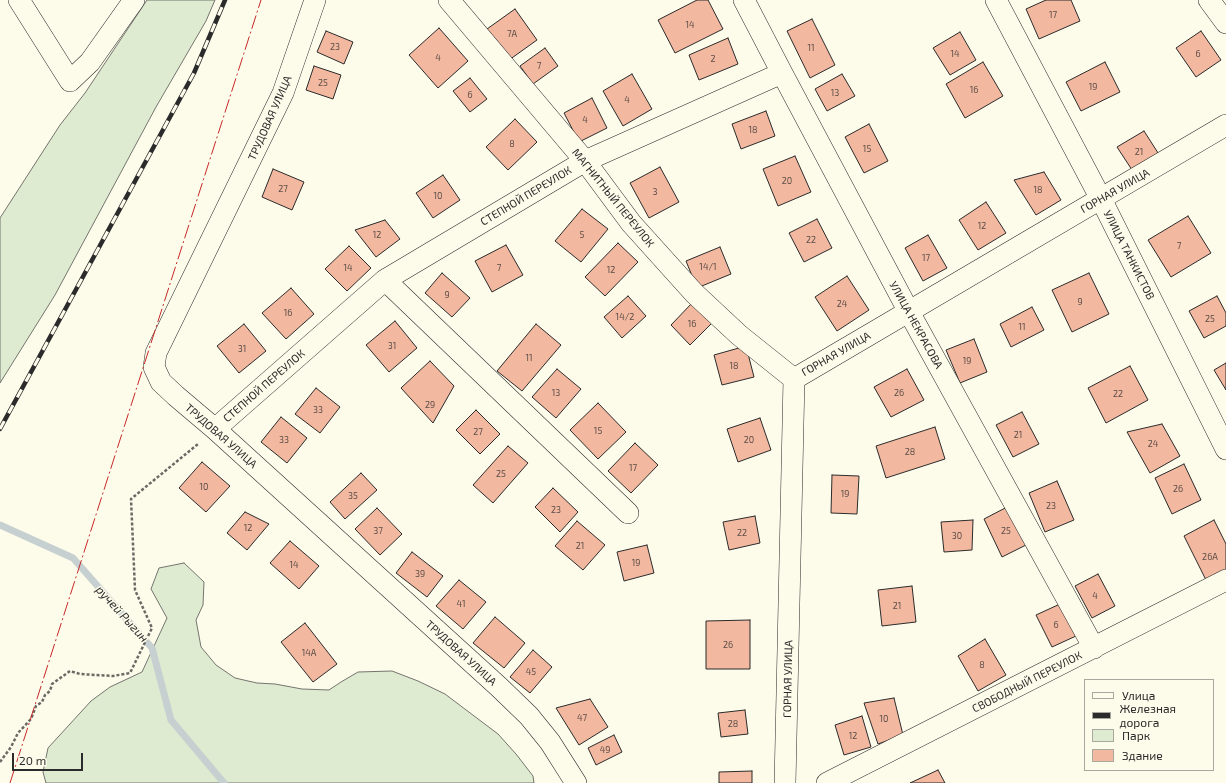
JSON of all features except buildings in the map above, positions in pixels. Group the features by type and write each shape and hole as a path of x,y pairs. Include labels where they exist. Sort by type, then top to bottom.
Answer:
{"street":[{"path":"19,0 70,81 90,62 127,2"},
{"name":"ТРУДОВАЯ УЛИЦА","path":"315,0 284,93 156,353 154,367 161,382 215,429 529,716 550,742 576,783"},
{"name":"МАГНИТНЫЙ ПЕРЕУЛОК","path":"449,0 585,161 631,223 694,293 739,335 794,379"},
{"name":"УЛИЦА НЕКРАСОВА","path":"744,0 909,312 1094,648"},
{"name":"УЛИЦА ТАНКИСТОВ","path":"996,0 1101,199 1226,449"},
{"path":"1209,0 1226,23"},
{"name":"СТЕПНОЙ ПЕРЕУЛОК","path":"215,429 385,280 585,161 782,73"},
{"name":"ГОРНАЯ УЛИЦА","path":"785,783 794,379 1226,125"},
{"path":"385,280 628,513"},
{"name":"СВОБОДНЫЙ ПЕРЕУЛОК","path":"827,783 1226,580"}],"path":[{"path":"0,762 11,747 18,733 31,720 36,706 42,702 45,695 50,691 52,684 64,675 70,671 80,674 113,676 130,673 152,628 136,590 131,499 215,429"}],"green space":[{"path":"147,0 215,0 206,21 156,107 55,295 0,383 0,218 60,125 85,93"},
{"path":"184,563 204,582 203,605 196,620 201,647 216,665 235,678 257,683 275,684 302,689 329,690 358,672 392,671 445,694 498,734 533,776 534,783 46,783 43,772 48,748 91,701 110,687 142,672 167,618 151,589 159,568"}],"waterway":[{"name":"ручей Рыгин","path":"0,525 73,558 152,648 171,720 224,783"}],"railway":[{"path":"0,429 194,73 225,0"}],"power":[{"path":"10,783 261,0"}]}
